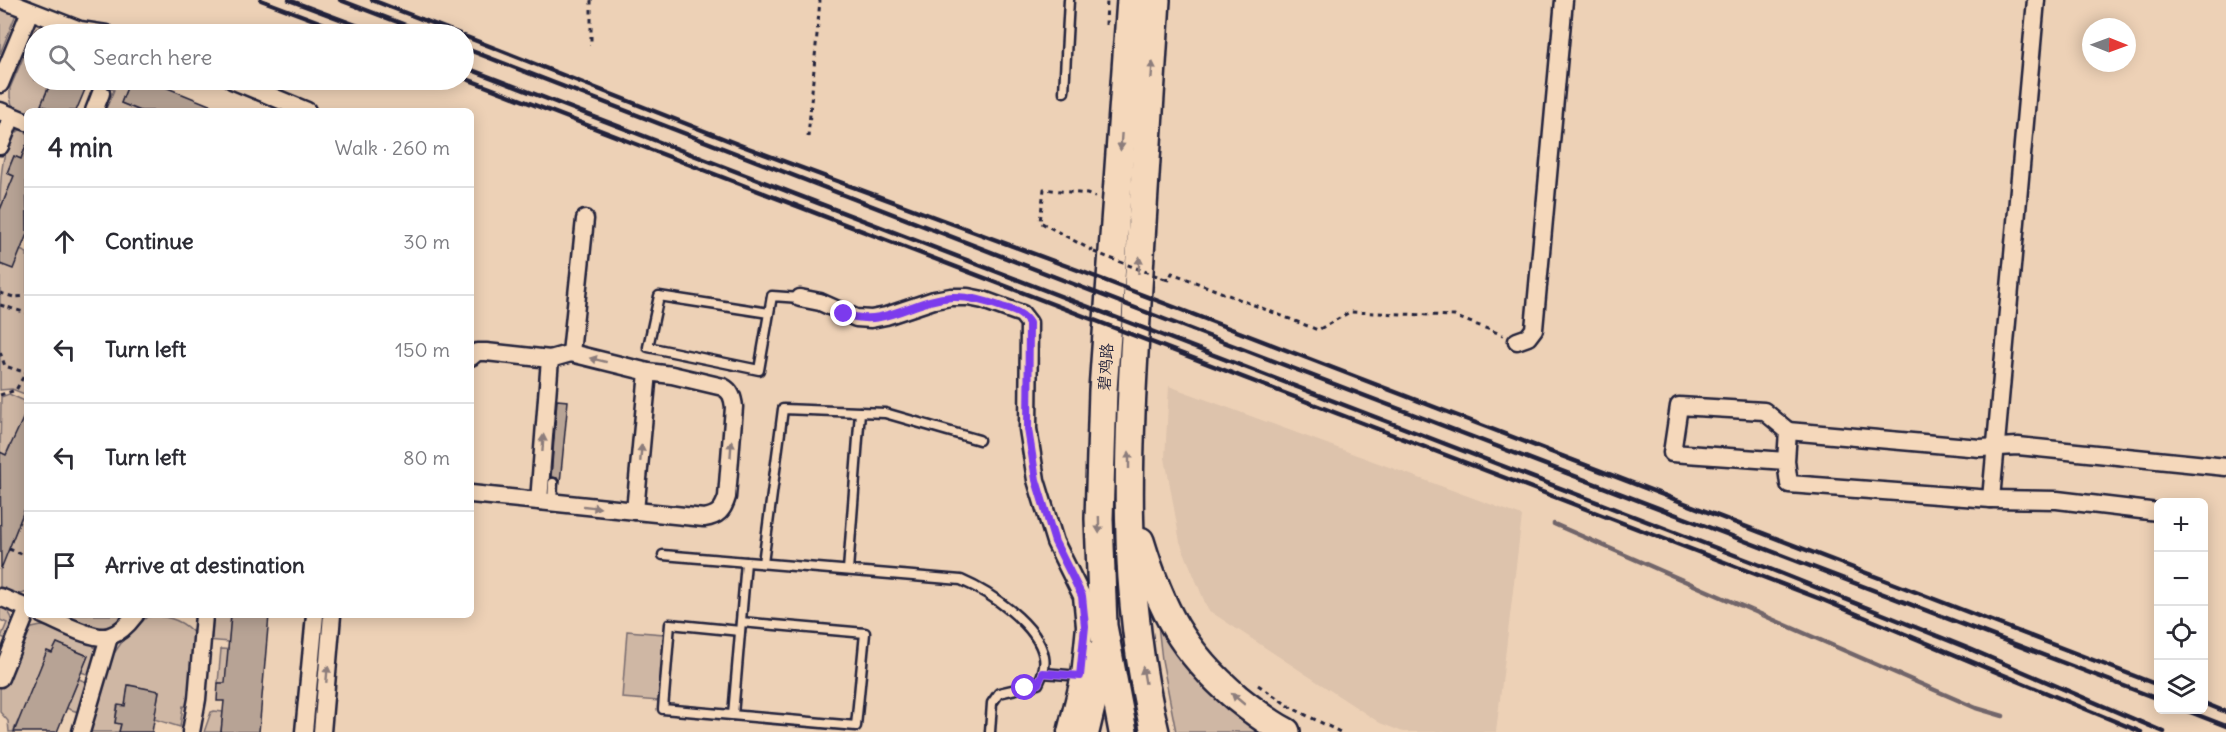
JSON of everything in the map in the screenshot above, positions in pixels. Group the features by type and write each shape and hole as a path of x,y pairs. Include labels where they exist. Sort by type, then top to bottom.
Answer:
{"highway":[{"name":"碧鸡路","path":"1123,732 1103,626 1099,519 1103,390 1131,0"},
{"name":"碧鸡路","path":"1155,732 1132,600 1129,498 1130,417 1156,0"},
{"path":"1129,498 1156,591 1173,625 1188,648 1220,684 1248,707 1286,732"},
{"path":"1085,732 1094,694 1103,626"}],"street":[{"path":"3,0 64,24"},
{"path":"1517,340 1528,337 1534,329 1564,0"},
{"path":"1991,499 2036,0"},
{"path":"25,24 30,11"},
{"path":"0,84 24,26"},
{"path":"256,90 300,108"},
{"path":"95,108 101,93"},
{"path":"0,146 13,117"},
{"path":"571,353 585,219"},
{"path":"800,298 820,302 856,318 870,319 886,316 951,297 983,300 1025,316 1029,323 1028,429 1036,480 1055,542 1082,596 1085,626 1080,676 1066,732"},
{"path":"474,354 477,352 486,352 550,359 571,353 723,387 731,394 734,406 727,497 720,513 712,517 474,494"},
{"path":"545,502 550,359"},
{"path":"635,511 648,372"},
{"path":"1786,461 1672,453 1679,406 1764,411 1788,431 1980,448 2018,446 2226,467"},
{"path":"1788,431 1786,461 1789,484 1991,499 2056,500 2154,512"},
{"path":"0,597 24,609"},
{"path":"0,678 24,618"},
{"path":"50,618 94,636 109,637 123,629 132,618"},
{"path":"191,732 197,699 199,618"},
{"path":"304,732 315,618"},
{"path":"322,732 332,618"},
{"path":"81,732 109,637"}],"lane":[{"path":"1064,92 1069,0"},
{"path":"769,314 659,296 648,347 759,370 769,314 772,296 800,298"},
{"path":"763,563 783,409 885,413 979,440"},
{"path":"848,570 860,412"},
{"path":"545,502 553,483"},
{"path":"663,555 961,580 976,586 1010,610 1034,634 1044,657 1043,673 1038,684 999,693 992,703 990,732"},
{"path":"733,715 746,562"},
{"path":"670,624 740,627 865,633 856,726 837,728 663,709 670,624"},
{"path":"1043,673 1080,676"}],"path":[{"path":"591,0 591,46"},
{"path":"808,137 820,0"},
{"path":"1101,199 1087,194 1044,189 1040,222 1095,252 1165,279 1169,280 1172,273 1318,330 1350,312 1454,316 1517,340"},
{"path":"0,293 14,297 24,296"},
{"path":"0,305 24,312"},
{"path":"0,352 4,366 24,372"},
{"path":"0,395 16,390 24,376"},
{"path":"9,549 24,555"},
{"path":"1256,683 1292,708 1340,732"}],"shaded area":[{"path":"0,7 16,14 0,54"},
{"path":"24,56 24,90 47,90 41,105 48,108 24,108 24,111 12,105 10,88"},
{"path":"114,90 126,90 121,103 133,108 106,108"},
{"path":"24,129 24,152 21,159 14,156 7,173 14,176 0,210 1,176 5,152 15,134"},
{"path":"20,250 24,252 24,394 12,389 0,390 0,264"},
{"path":"1169,386 1522,516 1496,732 1403,732 1380,723 1208,610 1180,542 1165,458"},
{"path":"9,394 24,401 24,416 18,448 10,445 6,455 1,453 0,455 1,397"},
{"path":"24,510 24,593 10,593 0,589 0,570"},
{"path":"0,606 11,617 10,640 1,637 7,623 0,620"},
{"path":"68,618 122,618 102,628 87,626"},
{"path":"146,618 176,620 195,635 190,707 183,706 180,727 154,719 159,691 129,685 125,706 117,706 115,723 121,724 119,732 84,732 110,659 124,639"},
{"path":"210,618 231,618 229,642 207,640"},
{"path":"1158,625 1177,654 1270,732 1176,732 1162,660"},
{"path":"50,627 93,645 97,657 93,676 81,672 88,656 57,643 52,653 47,651 41,666 46,669 24,723 18,721 13,732 9,732 8,721 0,712 0,688 17,646 32,628"},
{"path":"627,631 664,634 659,701 622,698"},
{"path":"221,649 237,650 225,683 218,683"},
{"path":"79,679 91,684 81,713 66,708"},
{"path":"211,712 223,712 221,732 204,732"}],"building":[{"path":"48,90 85,90 77,108 48,108 41,105"},
{"path":"126,90 173,90 217,108 134,108 121,103"},
{"path":"24,151 24,242 13,269 0,264 0,210 14,176 7,173 14,156 21,159"},
{"path":"557,400 568,401 560,483 557,478 551,477"},
{"path":"24,416 24,511 1,569 0,452 6,455"},
{"path":"231,618 269,618 259,732 221,732 224,701 217,701 218,683 225,683"},
{"path":"57,643 88,656 57,732 14,732 47,651 52,653"},
{"path":"128,685 159,691 152,732 119,732 121,724 115,723 118,705 125,706"}],"waterway":[{"path":"1554,524 1976,708 2003,716"}],"railway":[{"path":"261,0 325,24"},
{"path":"289,0 353,24"},
{"path":"340,0 403,24"},
{"path":"372,0 434,24"},
{"path":"474,40 740,145 1083,272 2154,683"},
{"path":"474,52 1169,321 2154,697"},
{"path":"474,71 1750,561 1970,649 2164,732"},
{"path":"474,82 1823,600 2141,732"},
{"path":"2208,705 2226,712"},
{"path":"2195,714 2226,726"}],"route":[{"path":"844,314 870,319 934,300 968,297 1022,314 1029,323 1028,429 1036,480 1055,542 1082,596 1085,626 1080,676 1043,673 1038,684 1025,688"}]}
